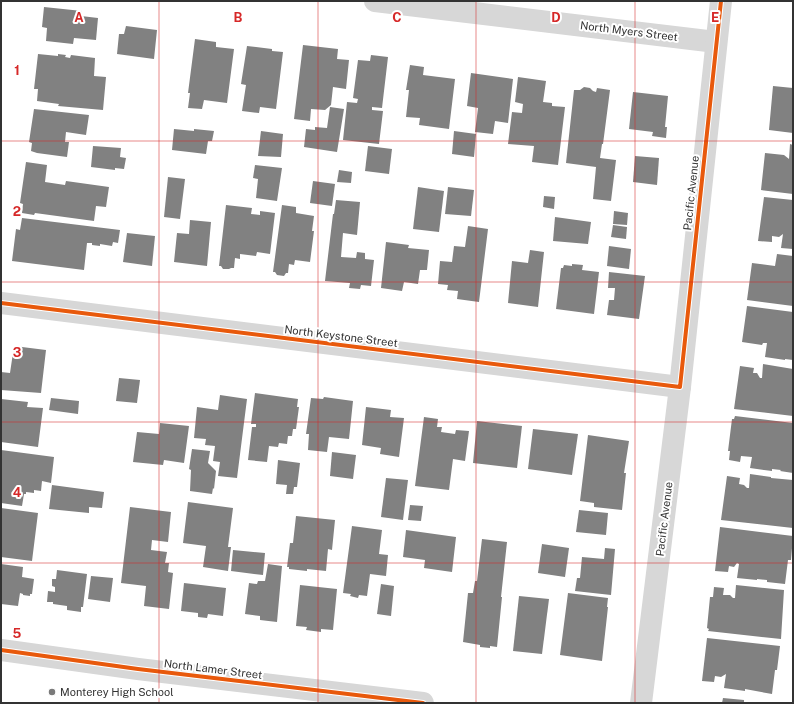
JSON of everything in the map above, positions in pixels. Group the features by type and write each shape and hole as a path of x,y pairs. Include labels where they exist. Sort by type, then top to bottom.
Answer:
{"street":[{"name":"North Myers Street","path":"374,1 716,42"},
{"name":"Pacific Avenue","path":"641,703 680,387 721,1"},
{"name":"North Keystone Street","path":"1,302 680,387"},
{"name":"North Lamer Street","path":"1,650 138,669 423,703"}],"building":[{"path":"44,7 82,11 81,16 98,18 96,40 74,38 73,44 46,41 47,28 42,27"},
{"path":"126,26 157,30 154,59 117,54 119,34 124,34"},
{"path":"195,39 216,42 216,47 234,49 227,103 204,100 202,109 188,108 190,93 188,93"},
{"path":"303,45 338,49 337,59 349,60 346,89 333,87 331,105 325,110 311,109 310,121 294,119"},
{"path":"247,46 283,52 276,109 260,107 259,113 242,111 246,85 241,84"},
{"path":"38,54 58,56 58,54 66,55 65,57 70,58 71,55 95,58 94,76 106,77 103,110 58,106 59,104 37,101 38,89 34,89"},
{"path":"371,55 388,57 382,108 372,107 372,110 383,111 379,144 343,140 347,102 357,103 358,99 353,98 358,60 370,61"},
{"path":"410,65 424,67 423,75 455,79 449,129 419,125 420,118 406,117 409,90 406,90"},
{"path":"471,73 513,79 508,123 495,121 493,134 475,132 478,108 467,106"},
{"path":"518,77 546,81 543,102 552,103 552,106 565,107 558,165 532,162 534,146 508,144 512,112 522,113 523,104 515,102"},
{"path":"773,86 793,88 793,133 769,130"},
{"path":"584,87 590,88 596,92 597,88 610,90 600,158 616,160 611,201 593,199 596,167 566,163 574,90 580,90"},
{"path":"633,92 668,96 665,127 667,127 666,138 652,136 653,132 629,129"},
{"path":"330,107 344,109 337,152 304,147 306,129 315,130 315,127 327,128"},
{"path":"34,109 89,115 86,135 66,132 65,142 69,142 67,157 31,151 32,143 29,142"},
{"path":"174,129 214,131 212,141 208,141 206,154 172,150"},
{"path":"261,131 283,134 281,157 258,156"},
{"path":"454,131 476,134 474,157 452,154"},
{"path":"790,144 793,145 793,194 761,190 765,153 784,155 789,159"},
{"path":"93,146 121,148 120,157 126,158 124,169 115,168 115,170 91,167"},
{"path":"368,146 392,149 389,174 365,171"},
{"path":"635,156 659,158 657,185 633,182"},
{"path":"26,162 47,165 45,182 65,185 66,181 109,187 106,207 96,206 94,221 35,213 34,215 22,213 23,204 20,203"},
{"path":"255,165 282,168 277,201 256,198 258,179 253,178"},
{"path":"339,170 352,172 351,183 337,182"},
{"path":"168,177 185,179 180,219 164,217"},
{"path":"313,181 335,184 332,206 310,203"},
{"path":"418,187 444,191 439,232 413,229"},
{"path":"448,187 474,190 471,216 445,214"},
{"path":"544,196 555,197 554,209 543,207"},
{"path":"764,197 793,200 793,249 781,248 783,234 779,237 772,236 772,242 758,241"},
{"path":"336,200 360,202 357,235 343,233 341,257 356,258 357,252 365,253 365,259 374,260 371,286 361,285 360,289 349,288 350,283 325,281"},
{"path":"226,205 252,208 251,214 260,215 260,211 275,213 270,254 257,252 256,256 240,254 240,259 235,258 234,268 223,269 219,266"},
{"path":"282,205 296,207 296,213 314,216 312,231 314,231 310,262 295,260 294,265 289,264 288,273 284,276 277,275 273,272"},
{"path":"614,211 628,213 627,225 613,224"},
{"path":"555,217 591,222 588,244 553,241"},
{"path":"22,218 120,230 118,243 113,242 112,246 100,244 100,246 87,243 84,270 12,261 16,229 20,230"},
{"path":"190,220 211,222 207,266 174,262 177,233 189,234"},
{"path":"613,225 627,227 626,239 611,237"},
{"path":"468,226 488,229 479,302 457,299 458,291 447,290 448,285 438,284 440,261 452,262 454,246 465,247"},
{"path":"127,233 155,236 152,266 123,262"},
{"path":"386,242 409,245 408,248 429,250 427,270 420,270 418,284 404,282 402,291 381,288"},
{"path":"609,246 631,249 629,269 607,266"},
{"path":"530,250 544,252 538,307 508,303 512,261 528,263"},
{"path":"777,254 793,256 793,306 747,300 752,263 775,266"},
{"path":"572,264 583,265 582,270 599,272 594,314 556,309 561,268 563,268 564,265 572,266"},
{"path":"609,272 645,276 639,319 607,315 609,300 614,300 615,288 608,288"},
{"path":"747,306 793,312 793,360 765,357 767,343 763,343 762,345 742,342"},
{"path":"14,346 46,350 41,393 1,390 1,372 10,373"},
{"path":"763,364 793,369 793,416 734,409 740,366 754,368 753,373 757,373 760,378 762,378"},
{"path":"119,378 140,380 137,403 116,401"},
{"path":"255,393 298,399 297,407 299,407 296,429 293,429 292,436 288,436 287,444 279,443 278,447 269,446 267,462 248,460 252,427 256,427 256,424 251,424"},
{"path":"220,395 247,399 237,478 218,476 220,462 213,461 215,446 205,445 206,439 194,438 197,407 218,410"},
{"path":"324,397 353,401 349,439 329,437 327,452 308,450 309,434 306,434 311,398 323,399"},
{"path":"51,398 79,401 78,414 49,410"},
{"path":"1,399 28,402 27,407 43,408 38,447 1,442"},
{"path":"366,407 391,410 390,417 404,418 399,457 380,454 381,448 362,445"},
{"path":"735,416 793,423 793,473 780,471 781,470 772,469 772,471 750,468 752,457 741,456 740,462 729,460 730,451 728,451 732,419 734,419"},
{"path":"424,417 438,419 437,427 442,427 441,432 455,434 456,430 469,431 465,461 453,459 449,490 415,486"},
{"path":"477,421 522,426 517,468 473,463"},
{"path":"160,423 189,426 184,463 164,460 163,465 133,462 137,432 159,434"},
{"path":"533,429 578,434 572,475 528,469"},
{"path":"588,435 629,441 624,473 626,473 622,510 594,507 594,503 580,501"},
{"path":"192,449 210,451 208,463 216,471 212,494 190,491 191,470 189,469"},
{"path":"1,450 54,457 51,483 42,481 41,491 34,490 34,493 26,492 26,494 24,494 22,506 1,503"},
{"path":"332,452 356,455 353,479 330,476"},
{"path":"278,460 300,463 297,487 294,487 293,494 286,494 287,485 276,484"},
{"path":"750,474 793,480 793,528 721,520 727,476 740,478 739,484 749,488"},
{"path":"386,478 408,480 403,520 381,517"},
{"path":"52,485 104,492 102,508 89,507 89,513 49,509"},
{"path":"188,502 233,508 228,547 231,547 228,571 203,567 206,546 183,543"},
{"path":"410,505 423,506 421,521 408,520"},
{"path":"130,507 171,512 168,542 152,540 151,550 167,552 165,563 169,563 168,572 173,573 169,609 144,606 146,586 121,583"},
{"path":"1,508 38,513 32,561 1,557"},
{"path":"579,510 608,513 606,535 576,532"},
{"path":"296,516 335,520 332,550 328,549 326,571 307,569 307,571 289,569 289,567 287,567 290,543 293,543"},
{"path":"352,526 382,530 379,554 388,555 386,576 370,574 367,596 359,595 358,598 350,596 351,594 343,593"},
{"path":"720,527 793,536 791,560 788,560 785,584 767,582 767,580 737,578 739,564 737,563 734,567 729,566 728,572 715,571"},
{"path":"406,530 456,537 452,572 424,568 425,560 403,557"},
{"path":"482,539 507,542 497,647 490,646 490,648 463,642 468,593 473,593 475,581 477,581"},
{"path":"542,544 569,548 565,577 538,573"},
{"path":"605,548 615,549 611,595 575,591 577,578 580,578 582,557 604,559"},
{"path":"233,550 265,553 263,575 231,571"},
{"path":"1,564 23,567 22,577 34,579 32,594 30,594 30,596 20,593 18,606 1,604"},
{"path":"268,564 282,566 277,622 260,620 260,616 245,614 249,583 257,584 258,581 265,581"},
{"path":"57,570 87,574 81,612 67,610 67,606 47,602 48,591 55,592 55,587 52,586 52,579 56,579"},
{"path":"91,576 113,578 110,602 88,599"},
{"path":"184,583 226,588 223,616 208,614 207,618 198,617 198,613 181,611"},
{"path":"381,584 394,586 391,616 377,614"},
{"path":"300,585 337,589 333,630 321,629 321,632 306,630 307,627 296,626"},
{"path":"736,585 784,590 781,639 708,631 710,597 713,597 714,587 724,588 723,595 730,595 735,598"},
{"path":"568,593 608,598 602,661 560,655"},
{"path":"519,596 549,599 542,654 513,651"},
{"path":"707,638 780,646 772,694 745,689 745,691 724,688 726,674 721,677 715,676 714,682 702,681"},
{"path":"723,698 744,700 744,703 722,703"}],"cycle path":[{"path":"1,303 680,387 721,1"},
{"path":"1,650 138,669 423,703"}],"place":[{"name":"Monterey High School","path":"52,692"}]}
